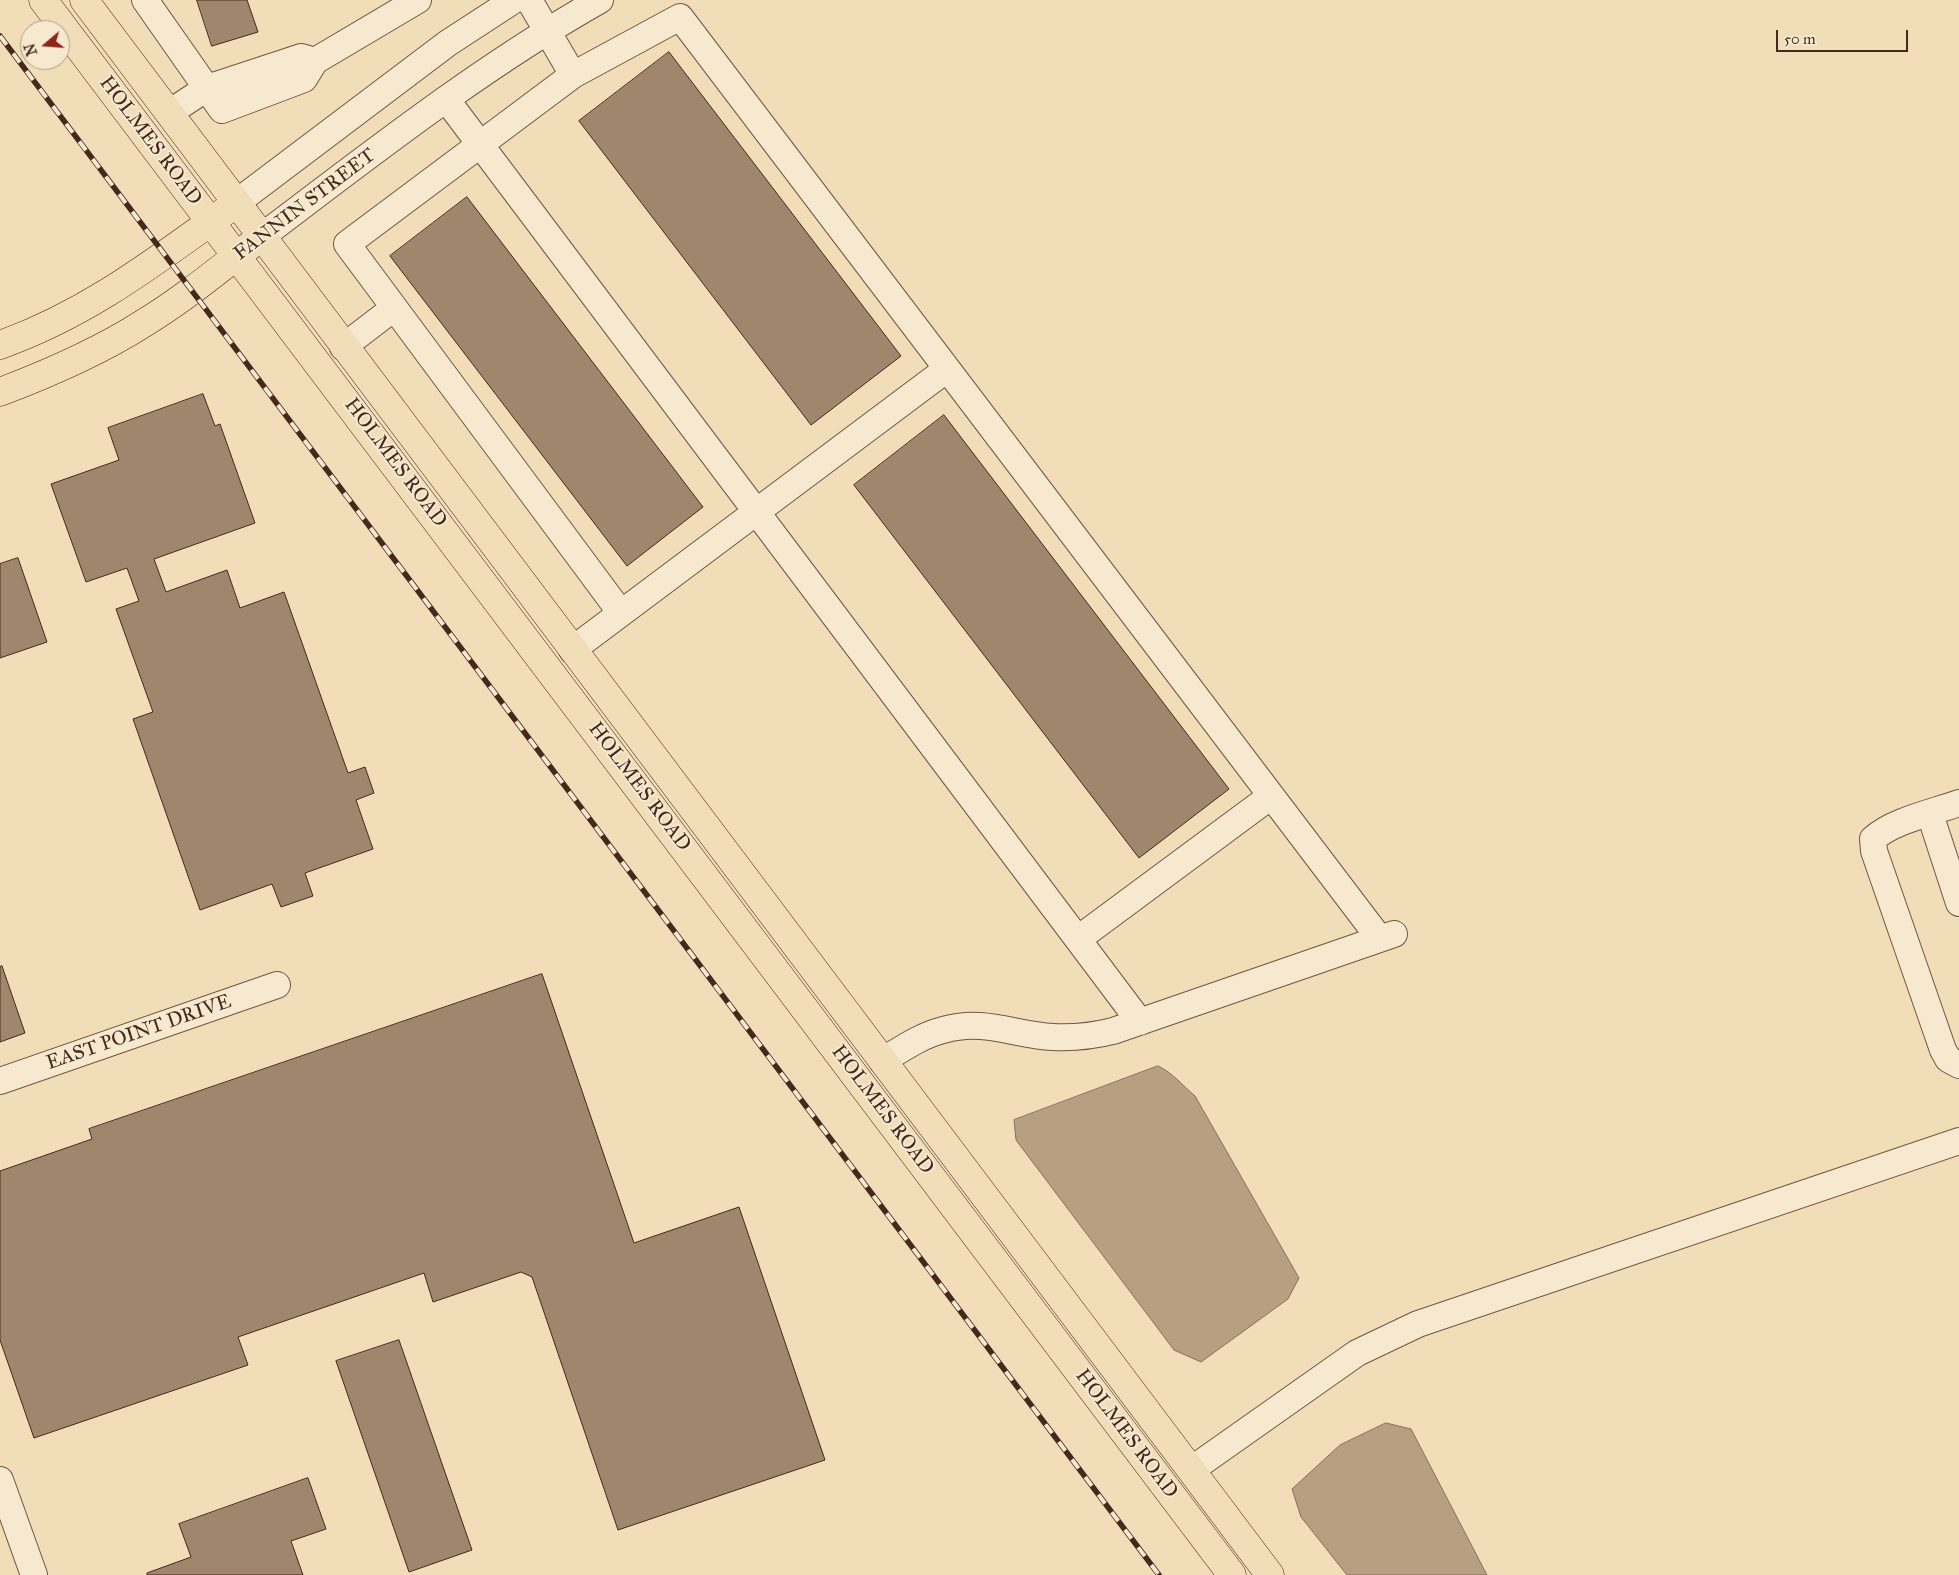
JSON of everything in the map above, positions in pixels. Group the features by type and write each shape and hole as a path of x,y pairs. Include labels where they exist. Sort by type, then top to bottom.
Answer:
{"main road":[{"name":"HOLMES ROAD","path":"43,0 238,255 1232,1575"},
{"name":"HOLMES ROAD","path":"84,0 343,347 1270,1575"},
{"path":"0,345 51,324 101,298 236,203"},
{"name":"FANNIN STREET","path":"0,392 52,372 124,336 153,317 261,237"},
{"path":"548,666 572,650"},
{"path":"860,1081 882,1061"},
{"path":"1168,1489 1191,1470"}],"street":[{"path":"145,0 222,110 304,79 314,61 418,0"},
{"path":"236,203 448,43 514,0"},
{"path":"529,0 573,75"},
{"name":"FANNIN STREET","path":"261,237 446,99 548,30 600,0"},
{"path":"621,614 347,244 573,75 680,17 1271,796 1387,937 1140,1022 1086,1037 1051,1037 1000,1027 971,1025 944,1029 918,1038 882,1061"},
{"path":"169,114 207,88"},
{"path":"446,99 1140,1022"},
{"path":"343,347 394,308"},
{"path":"572,650 948,369"},
{"path":"1078,939 1271,796"},
{"path":"1959,803 1880,833 1873,840 1874,851 1943,1050 1948,1059 1959,1065"},
{"path":"1930,814 1959,903"},
{"name":"EAST POINT DRIVE","path":"0,1081 278,986"},
{"path":"1191,1470 1357,1353 1418,1324 1959,1141"},
{"path":"0,1480 34,1575"}],"shaded area":[{"path":"1158,1066 1173,1076 1195,1096 1299,1278 1288,1299 1201,1362 1174,1350 1016,1140 1014,1120"},
{"path":"1386,1423 1411,1429 1487,1575 1347,1575 1301,1517 1292,1489 1340,1445"}],"building":[{"path":"197,0 247,0 258,32 212,46"},
{"path":"669,52 901,356 811,425 579,121"},
{"path":"467,197 703,507 627,566 390,256"},
{"path":"203,394 215,426 220,424 255,523 154,559 166,592 227,570 240,608 284,592 348,773 365,767 374,793 356,800 373,849 305,873 313,896 281,907 272,884 200,910 133,719 153,712 116,609 139,601 127,568 86,582 51,484 119,460 108,428"},
{"path":"944,415 1229,789 1139,858 854,485"},
{"path":"18,558 47,642 0,658 0,564"},
{"path":"2,966 25,1033 0,1042 0,967"},
{"path":"542,974 634,1243 739,1207 825,1460 618,1530 532,1277 521,1272 433,1302 424,1273 238,1337 248,1365 34,1438 0,1340 0,1171 92,1139 89,1129"},
{"path":"399,1340 472,1550 409,1572 336,1361"},
{"path":"308,1478 326,1529 291,1541 303,1575 147,1575 147,1573 191,1557 179,1524"}],"railway":[{"path":"0,36 1159,1575"}]}
